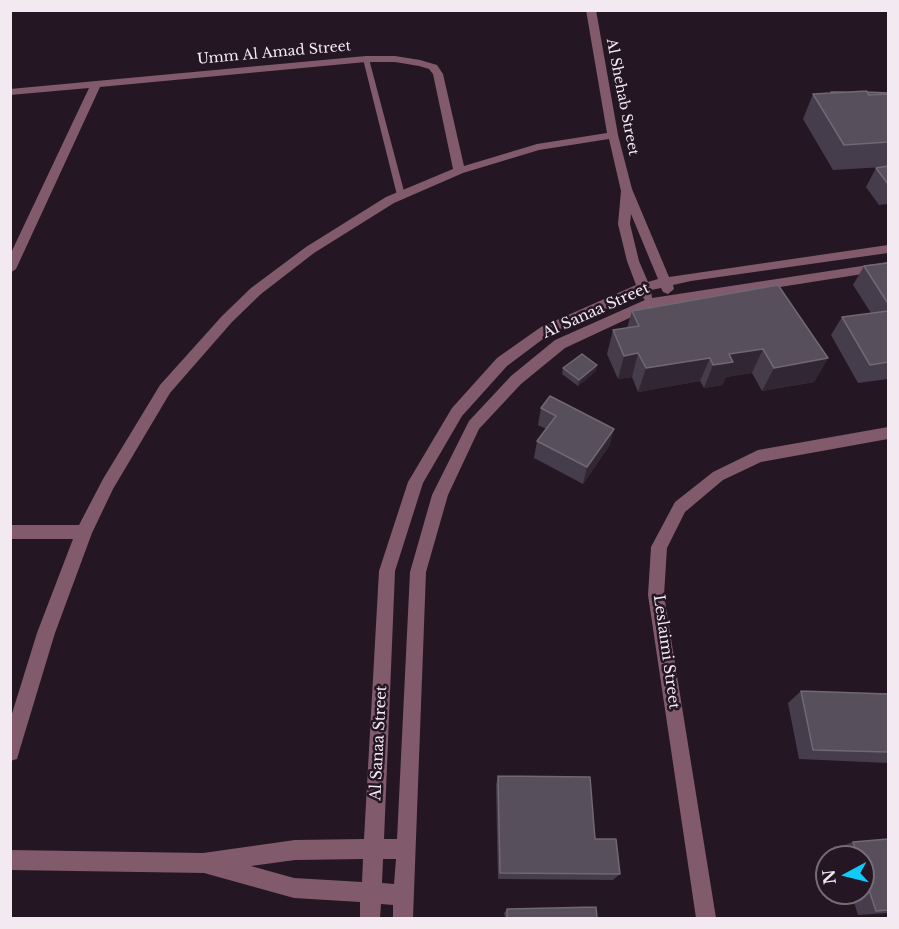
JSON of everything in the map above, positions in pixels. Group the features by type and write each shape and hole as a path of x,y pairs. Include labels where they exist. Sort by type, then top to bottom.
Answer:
{"street":[{"name":"Al Shehab Street","path":"591,10 613,135 626,189 641,220 664,283 673,298"},
{"name":"Umm Al Amad Street","path":"10,92 395,58 433,67 438,74 459,171"},
{"path":"10,269 15,251 96,84"},
{"path":"10,752 46,633 84,532 108,484 165,389 227,319 256,291 310,250 401,195 459,171 537,147 613,135"},
{"name":"Al Shehab Street","path":"626,189 624,224 643,287 651,303"},
{"name":"Al Sanaa Street","path":"370,918 387,571 416,482 457,412 502,362 546,330 643,287 888,249"},
{"name":"Al Sanaa Street","path":"403,918 418,572 440,495 474,425 516,380 560,344 651,303 888,266"},
{"name":"Leslaimi Street","path":"706,918 656,595 659,547 680,507 718,476 758,456 888,433"},
{"path":"10,532 84,532"},
{"path":"10,860 203,863 295,850 406,849"},
{"path":"203,863 294,888 404,895"}],"lane":[{"path":"366,59 401,195"}],"building":[{"path":"867,91 869,95 888,94 888,142 844,145 813,94"},
{"path":"867,92 888,93 888,94 869,95"},
{"path":"888,166 888,184 876,168"},
{"path":"888,263 888,301 887,302 864,266"},
{"path":"778,285 828,358 774,368 763,349 729,354 733,362 713,365 710,358 646,368 638,353 624,356 613,330 639,326 632,311"},
{"path":"888,311 888,362 870,365 842,317"},
{"path":"582,354 597,365 579,380 563,368"},
{"path":"550,396 614,429 587,467 537,441 556,416 541,408"},
{"path":"801,691 888,694 888,752 813,750"},
{"path":"498,776 590,777 595,839 616,839 620,874 500,873"},
{"path":"888,839 888,910 876,911 874,905 875,845 854,845 853,842"},
{"path":"596,907 597,918 507,918 507,909"}]}
